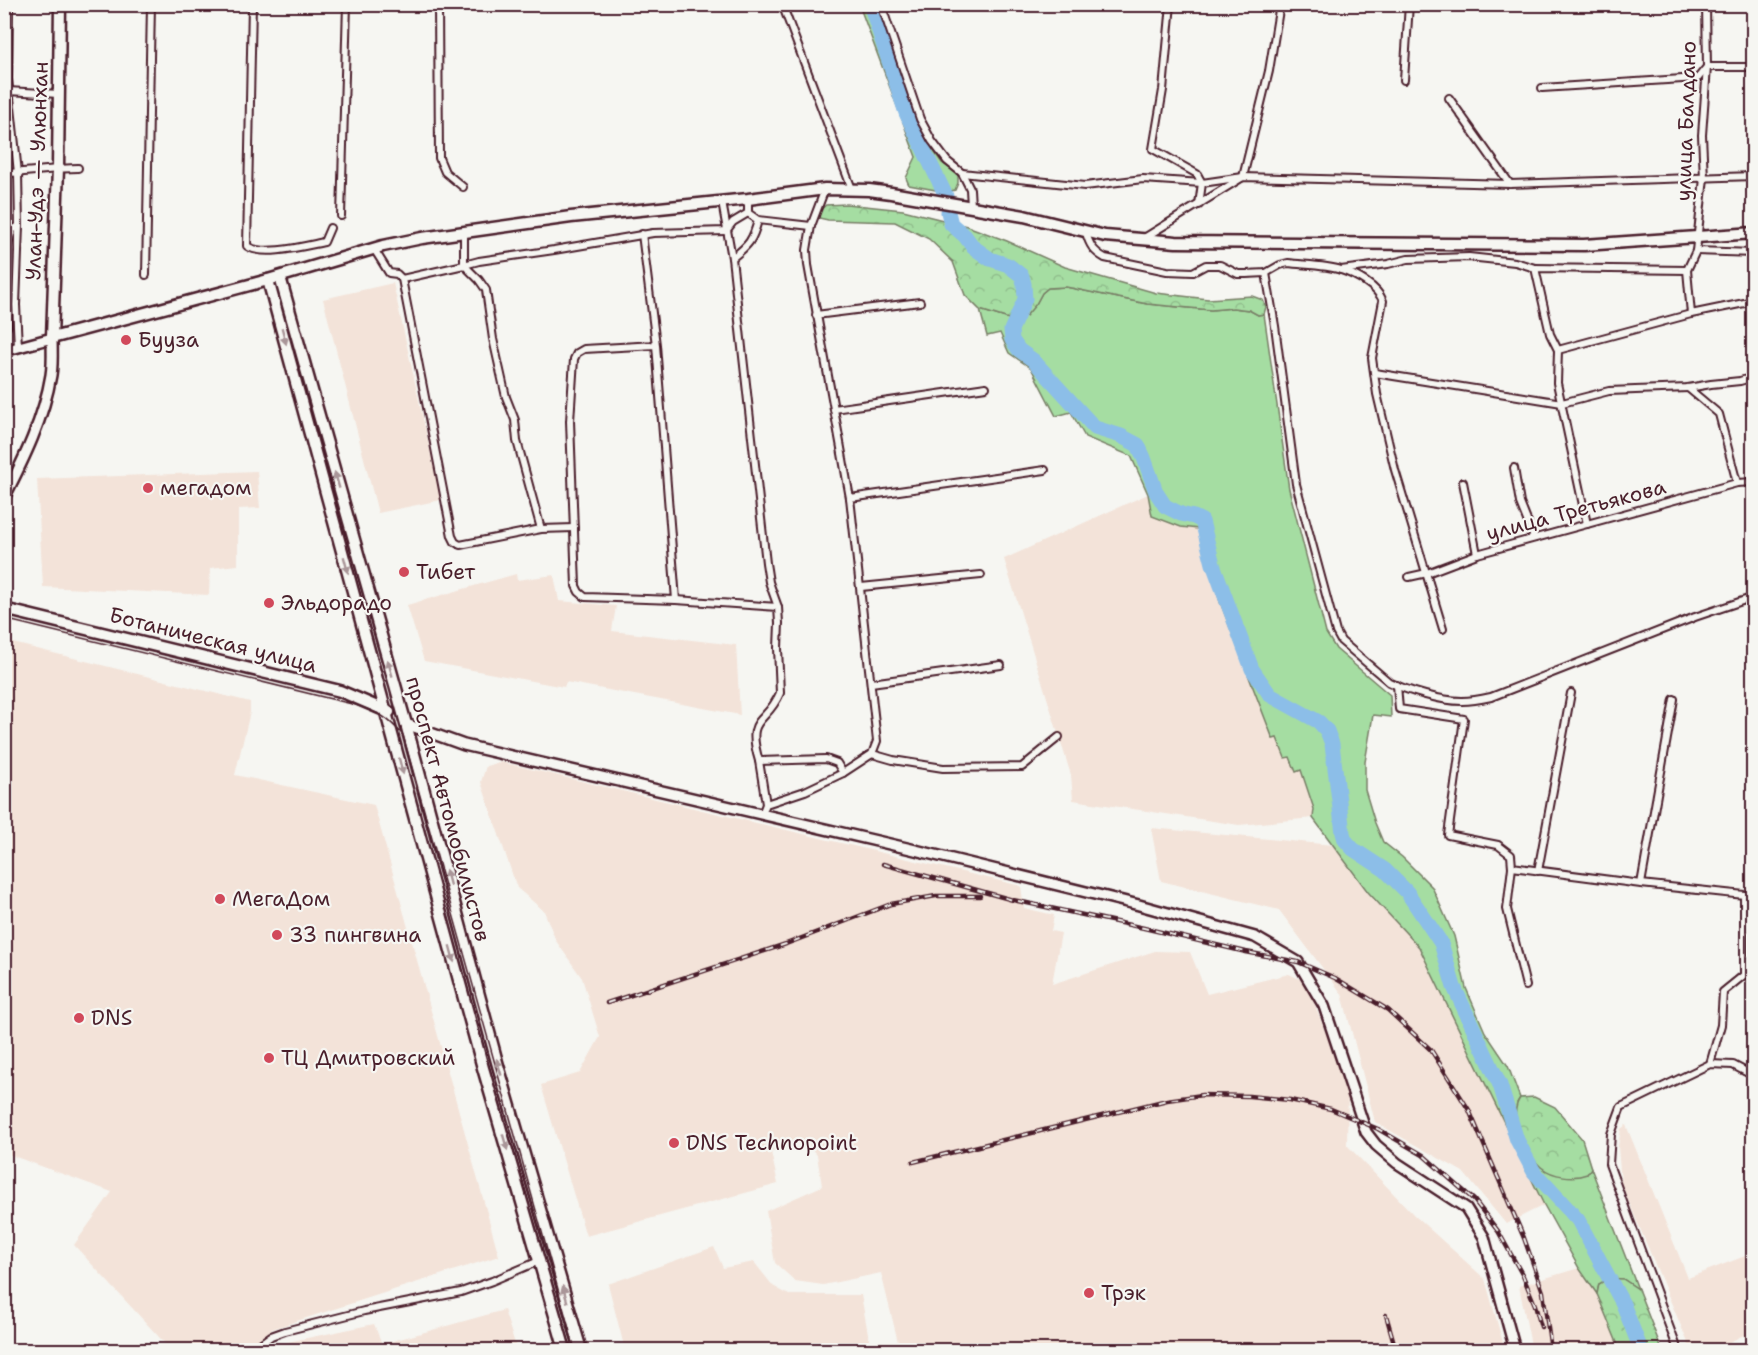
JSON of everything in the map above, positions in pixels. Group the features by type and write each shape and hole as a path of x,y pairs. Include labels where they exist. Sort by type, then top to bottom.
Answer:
{"main road":[{"name":"Улан-Удэ — Улюнхан","path":"52,338 58,168 60,4"},
{"path":"52,338 422,237 571,217 825,189 869,190 970,206 1024,216 1086,232 1141,240 1584,245 1754,233"},
{"name":"проспект Автомобилистов","path":"280,277 406,724 497,1062 581,1350"},
{"name":"проспект Автомобилистов","path":"268,280 471,1023 565,1350"},
{"name":"Ботаническая улица","path":"4,609 340,691 386,710 406,724"}],"street":[{"path":"9,4 6,79 12,108 18,173 18,347"},
{"path":"146,275 151,4"},
{"path":"252,4 246,246 252,249 275,250 324,242 330,228"},
{"path":"341,216 347,4"},
{"path":"438,4 439,158 445,172 463,187"},
{"path":"782,4 852,189"},
{"path":"880,4 920,119 932,141 947,161 962,173 970,189 970,206"},
{"path":"1171,4 1163,90 1153,149 1197,174 1202,183 1199,205"},
{"path":"1141,240 1243,177 1269,71 1280,4"},
{"path":"1404,80 1409,4"},
{"path":"1706,5 1721,4"},
{"name":"улица Балдано","path":"1696,251 1704,177 1702,135 1707,67 1706,5"},
{"path":"1542,88 1698,78 1707,67 1754,67"},
{"path":"8,92 59,94"},
{"path":"1449,98 1510,184"},
{"path":"4,173 78,168"},
{"path":"962,173 1085,186 1143,179 1202,183 1243,177 1510,184 1754,176"},
{"path":"766,804 806,791 843,773 872,754 877,741 850,498 808,265 807,250 811,226 825,189"},
{"path":"748,199 748,213"},
{"path":"722,202 732,258 766,563 778,607 777,648 780,693 755,725 754,742 766,804 762,814"},
{"path":"748,213 758,220 811,226"},
{"path":"726,231 733,222 748,213"},
{"path":"732,258 754,237 758,220"},
{"path":"17,330 6,326 6,252 12,230 19,226"},
{"path":"464,231 464,265 483,284 486,291 493,339 506,397 515,420 517,441 541,529"},
{"path":"402,279 479,261 642,234 726,231"},
{"path":"1086,232 1088,243 1097,254 1105,258 1167,271 1193,272 1212,265 1220,265 1238,274 1266,273 1288,263 1341,270 1408,259 1469,257 1515,262 1535,267 1687,270"},
{"path":"642,234 656,345 676,600"},
{"path":"374,249 389,273 397,274 402,279 455,542 460,545 541,529 574,528"},
{"path":"1691,314 1687,270 1696,251 1754,253"},
{"path":"1535,267 1550,334 1558,350 1557,383 1587,524"},
{"path":"1341,270 1373,287 1383,301 1372,358 1377,394 1395,470 1443,629"},
{"path":"1266,273 1296,484 1336,632 1341,641 1389,682 1441,699 1463,701 1491,697 1695,617 1754,597"},
{"path":"1558,350 1691,314 1754,301"},
{"path":"816,315 920,302"},
{"path":"4,351 52,338 52,372 39,419 9,479 4,498"},
{"path":"656,345 584,349 577,353 574,359 570,421 576,586 585,597 778,607"},
{"path":"1375,374 1562,404 1608,391 1688,388 1740,381 1754,376"},
{"path":"834,409 986,387"},
{"path":"1688,388 1719,414 1737,483"},
{"path":"1514,468 1520,503 1534,538"},
{"path":"850,498 1045,470"},
{"path":"1463,482 1477,554"},
{"name":"улица Третьякова","path":"1409,577 1534,538 1737,483 1754,482"},
{"path":"861,586 981,574"},
{"path":"871,683 1001,664"},
{"path":"1397,686 1399,709 1464,719 1448,834 1498,845 1511,855 1512,867 1507,909 1526,986"},
{"path":"1538,871 1571,693"},
{"path":"1641,884 1674,699"},
{"path":"406,724 464,745 1151,908 1255,937 1298,962 1324,1006 1365,1132 1397,1163 1466,1208 1484,1237 1515,1350"},
{"path":"872,754 893,760 943,768 1022,767 1059,737"},
{"path":"759,761 826,759 837,763 843,773"},
{"path":"1512,867 1754,896"},
{"path":"1710,1064 1721,1025 1723,992 1744,975 1744,895"},
{"path":"1678,1350 1609,1164 1611,1134 1621,1107 1710,1064 1733,1065 1750,1074 1754,1080"},
{"path":"252,1350 271,1336 285,1330 364,1311 461,1292 539,1261"}],"shaded area":[{"path":"393,283 441,500 378,513 323,299"},
{"path":"257,471 260,508 238,509 238,565 210,568 209,595 43,587 37,479"},
{"path":"1148,494 1153,516 1181,527 1198,529 1220,602 1273,738 1277,737 1285,758 1290,757 1301,770 1314,809 1313,818 1239,825 1073,800 1071,775 1004,559"},
{"path":"516,574 517,580 554,575 559,601 616,606 612,631 736,645 740,715 566,682 564,687 424,661 407,605"},
{"path":"5,641 250,702 250,712 235,775 374,805 499,1256 272,1329 247,1350 171,1350 74,1245 112,1192 5,1153"},
{"path":"501,762 1021,886 1024,908 1054,915 1051,931 1061,933 1052,984 1155,951 1190,952 1207,994 1289,974 1306,982 1348,1090 1347,1145 1414,1215 1485,1279 1505,1350 900,1350 881,1273 823,1285 795,1281 775,1263 766,1211 822,1186 817,1155 804,1141 771,1152 778,1184 586,1236 541,1085 580,1073 600,1037 582,978 556,941 544,911 517,888 481,782 486,766"},
{"path":"1151,828 1333,845 1368,893 1419,947 1544,1205 1506,1224 1463,1172 1375,1122 1342,994 1279,910 1161,881"},
{"path":"1626,1125 1688,1278 1753,1253 1753,1350 1744,1335 1713,1350 1691,1350 1621,1183 1618,1147 1621,1129"},
{"path":"714,1247 723,1268 754,1262 773,1286 789,1295 861,1295 871,1350 625,1350 608,1284"},
{"path":"1579,1268 1597,1294 1620,1350 1532,1350 1519,1286"},
{"path":"504,1310 517,1350 276,1350 288,1342 374,1324 382,1344"}],"green space":[{"path":"859,5 876,5 911,115 942,163 958,174 955,190 946,192 909,185 906,178 916,157"},
{"path":"846,204 903,210 967,226 1065,267 1156,293 1208,299 1252,296 1263,300 1266,307 1264,314 1258,315 1249,310 1233,308 1211,310 1147,304 1066,287 1048,288 1026,316 1009,319 980,310 965,295 953,262 929,239 895,222 819,218 819,211 826,205"},
{"path":"1066,287 1147,304 1211,310 1233,308 1249,310 1258,315 1264,314 1289,489 1326,633 1336,649 1390,695 1391,717 1373,715 1365,762 1365,790 1375,823 1383,842 1402,857 1432,887 1454,936 1466,988 1485,1032 1508,1066 1520,1098 1517,1103 1587,1174 1591,1168 1638,1289 1623,1279 1599,1284 1597,1294 1579,1268 1544,1205 1419,947 1368,892 1313,818 1314,809 1301,770 1296,772 1290,757 1285,758 1277,738 1273,739 1220,602 1198,529 1181,527 1152,516 1148,494 1131,456 1085,437 1071,412 1056,416 1031,368 1009,353 1000,333 987,336 980,310 1009,319 1036,304 1048,288"},
{"path":"1534,1097 1555,1107 1582,1139 1591,1168 1587,1174 1570,1177 1557,1175 1541,1167 1535,1161 1520,1135 1516,1115 1520,1098"},
{"path":"1609,1278 1623,1279 1638,1289 1662,1350 1620,1350 1597,1294 1599,1284"}],"waterway":[{"path":"870,4 906,113 946,196"},
{"path":"948,212 951,224 965,236 973,247 990,259 1008,265 1022,276 1025,299 1011,330 1012,340 1019,350 1033,360 1095,428 1121,436 1138,445 1156,492 1165,506 1202,521 1213,564 1252,669 1270,695 1319,722 1327,731 1332,744 1345,840 1353,849 1385,870 1407,892 1441,943 1454,987 1500,1085 1517,1140 1534,1172 1578,1220 1623,1304 1641,1350"}],"tram line":[{"path":"4,619 356,705 383,716 403,735 575,1350"}],"railway":[{"path":"883,864 1013,900 1298,962 1335,978 1388,1010 1431,1050 1469,1110 1524,1238 1543,1292 1551,1350"},
{"path":"607,1003 786,944 891,904 936,896 980,896"},
{"path":"913,1162 1167,1100 1202,1095 1290,1100 1331,1109 1378,1129 1423,1155 1474,1200 1498,1231 1523,1276 1541,1327"},
{"path":"1386,1315 1396,1350"}],"place":[{"name":"Бууза","path":"126,340"},
{"name":"мегадом","path":"148,488"},
{"name":"Тибет","path":"404,572"},
{"name":"Эльдорадо","path":"269,603"},
{"name":"МегаДом","path":"220,899"},
{"name":"33 пингвина","path":"277,935"},
{"name":"DNS","path":"79,1018"},
{"name":"ТЦ Дмитровский","path":"269,1058"},
{"name":"DNS Technopoint","path":"674,1143"},
{"name":"Трэк","path":"1089,1293"}]}
